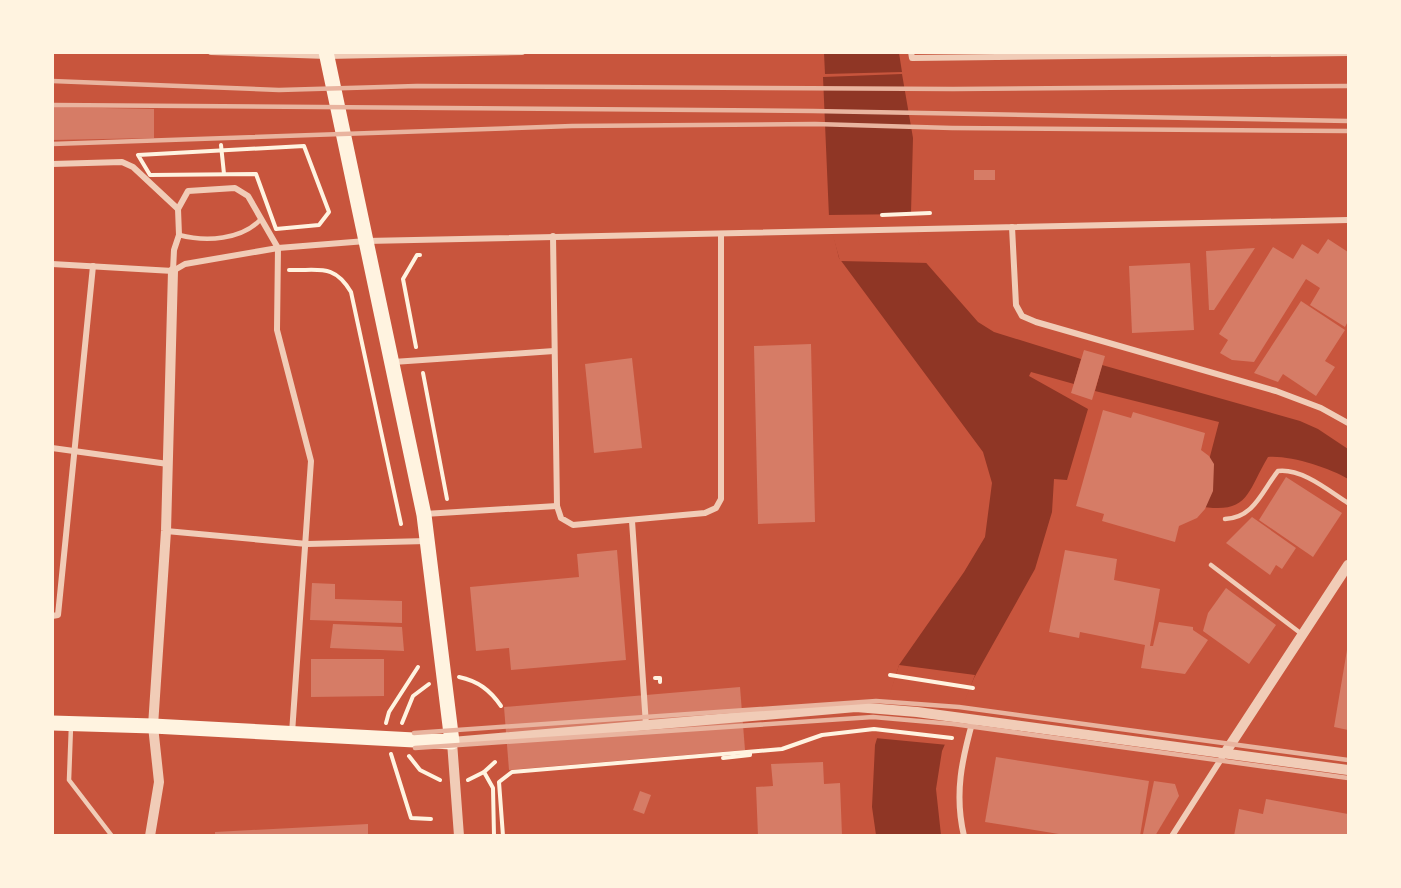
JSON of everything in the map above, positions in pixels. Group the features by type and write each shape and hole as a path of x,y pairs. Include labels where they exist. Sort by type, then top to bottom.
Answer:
{"main road":[{"path":"52,723 452,742 424,514 327,54"}],"street":[{"path":"210,52 327,54 522,52"},
{"path":"911,52 912,58 1348,53"},
{"path":"52,164 122,162 133,167 178,209"},
{"path":"150,836 159,782 153,726 166,531 174,250 179,235 178,209 188,191 235,188 248,196 278,248 277,330 311,461 292,733"},
{"path":"52,264 173,271 185,264 278,248 366,242 553,236 1348,220"},
{"path":"1012,227 1016,305 1022,316 1276,391 1321,408 1348,423"},
{"path":"553,236 557,506 561,518 573,525 705,513 716,508 721,499 722,234"},
{"path":"52,616 58,615 93,266"},
{"path":"393,362 554,351"},
{"path":"52,448 168,464"},
{"path":"424,514 557,506"},
{"path":"632,521 646,725"},
{"path":"166,531 307,544 428,541"},
{"path":"1172,836 1348,565"},
{"path":"459,836 452,742 856,707 973,720 1348,770"},
{"path":"964,836 958,792 960,765 973,720"}],"lane":[{"path":"179,235 196,240 239,234 251,230 261,219"},
{"path":"1224,519 1234,519 1249,512 1278,471 1286,470 1317,483 1348,503"},
{"path":"1211,565 1303,635"},
{"path":"71,724 69,780 112,836"}],"path":[{"path":"221,145 224,174"},
{"path":"417,348 403,279 417,255 428,254"},
{"path":"289,270 329,271 339,275 351,292 401,524"},
{"path":"423,373 447,499"},
{"path":"389,712 418,667"},
{"path":"890,675 973,688"},
{"path":"503,836 499,782 512,772 750,753 783,749 822,735 874,729 952,738"},
{"path":"680,756 680,762 750,755 750,753"},
{"path":"392,754 411,818 430,819"},
{"path":"484,772 493,788 494,836"}],"shaded area":[{"path":"824,53 899,53 902,72 825,74"},
{"path":"902,74 913,138 911,213 921,257 978,322 994,332 1081,359 1074,384 1031,372 1029,376 1088,409 1067,480 1054,479 1052,512 1035,569 974,678 942,751 936,789 941,835 876,835 872,807 875,745 899,665 964,572 985,537 992,483 983,452 839,258 829,217 823,77"},
{"path":"1102,365 1300,421 1318,429 1348,449 1348,479 1309,463 1268,457 1250,491 1237,504 1214,508 1197,506 1219,422 1095,391"}],"pier":[{"path":"914,214 919,244 930,263 840,261 827,215"},
{"path":"899,665 975,675 948,745 875,738"}],"building":[{"path":"52,107 154,109 154,138 52,140"},
{"path":"974,170 995,170 995,180 974,180"},
{"path":"1328,239 1348,252 1348,321 1345,327 1310,305 1320,288 1306,279 1254,362 1232,360 1220,353 1228,340 1219,334 1273,247 1293,259 1302,244 1318,254"},
{"path":"1255,248 1214,310 1209,310 1206,251"},
{"path":"1190,263 1194,330 1132,333 1129,266"},
{"path":"1301,301 1345,330 1325,361 1335,367 1316,396 1283,374 1278,382 1254,373"},
{"path":"811,344 815,522 758,524 754,346"},
{"path":"1084,350 1105,356 1092,400 1071,393"},
{"path":"632,358 642,448 594,453 585,364"},
{"path":"1103,410 1131,418 1133,412 1205,433 1201,450 1214,464 1213,491 1205,509 1197,518 1179,526 1175,542 1102,521 1104,514 1076,506"},
{"path":"1286,477 1342,513 1313,557 1259,520"},
{"path":"1252,517 1296,548 1282,569 1276,565 1270,575 1226,543"},
{"path":"617,550 626,660 511,670 509,648 476,651 470,587 579,577 577,554"},
{"path":"1065,550 1117,559 1114,580 1160,589 1150,646 1153,646 1159,622 1193,627 1193,630 1208,640 1185,674 1141,668 1145,645 1080,632 1079,638 1049,632"},
{"path":"312,583 335,584 335,599 402,601 402,623 310,620"},
{"path":"1226,588 1276,625 1249,664 1203,631 1208,613"},
{"path":"333,624 402,627 404,651 330,648"},
{"path":"1348,650 1348,730 1334,727"},
{"path":"311,659 384,659 384,696 311,697"},
{"path":"740,687 745,750 509,770 504,707"},
{"path":"996,757 1149,781 1140,836 1071,836 985,822"},
{"path":"823,762 824,784 840,783 842,836 758,836 756,787 773,786 771,764"},
{"path":"1154,781 1175,784 1179,796 1155,836 1150,836 1143,834"},
{"path":"640,791 651,795 644,814 633,810"},
{"path":"1266,799 1348,814 1348,836 1234,836 1239,809 1263,814"},
{"path":"368,824 368,836 215,836 215,832"}],"railway":[{"path":"52,81 279,90 417,86 953,89 1348,86"},
{"path":"52,105 813,111 1348,121"},
{"path":"52,144 572,126 815,124 952,128 1348,131"},
{"path":"414,733 876,701 959,707 1348,760"},
{"path":"415,748 873,717 953,724 1348,778"}]}
